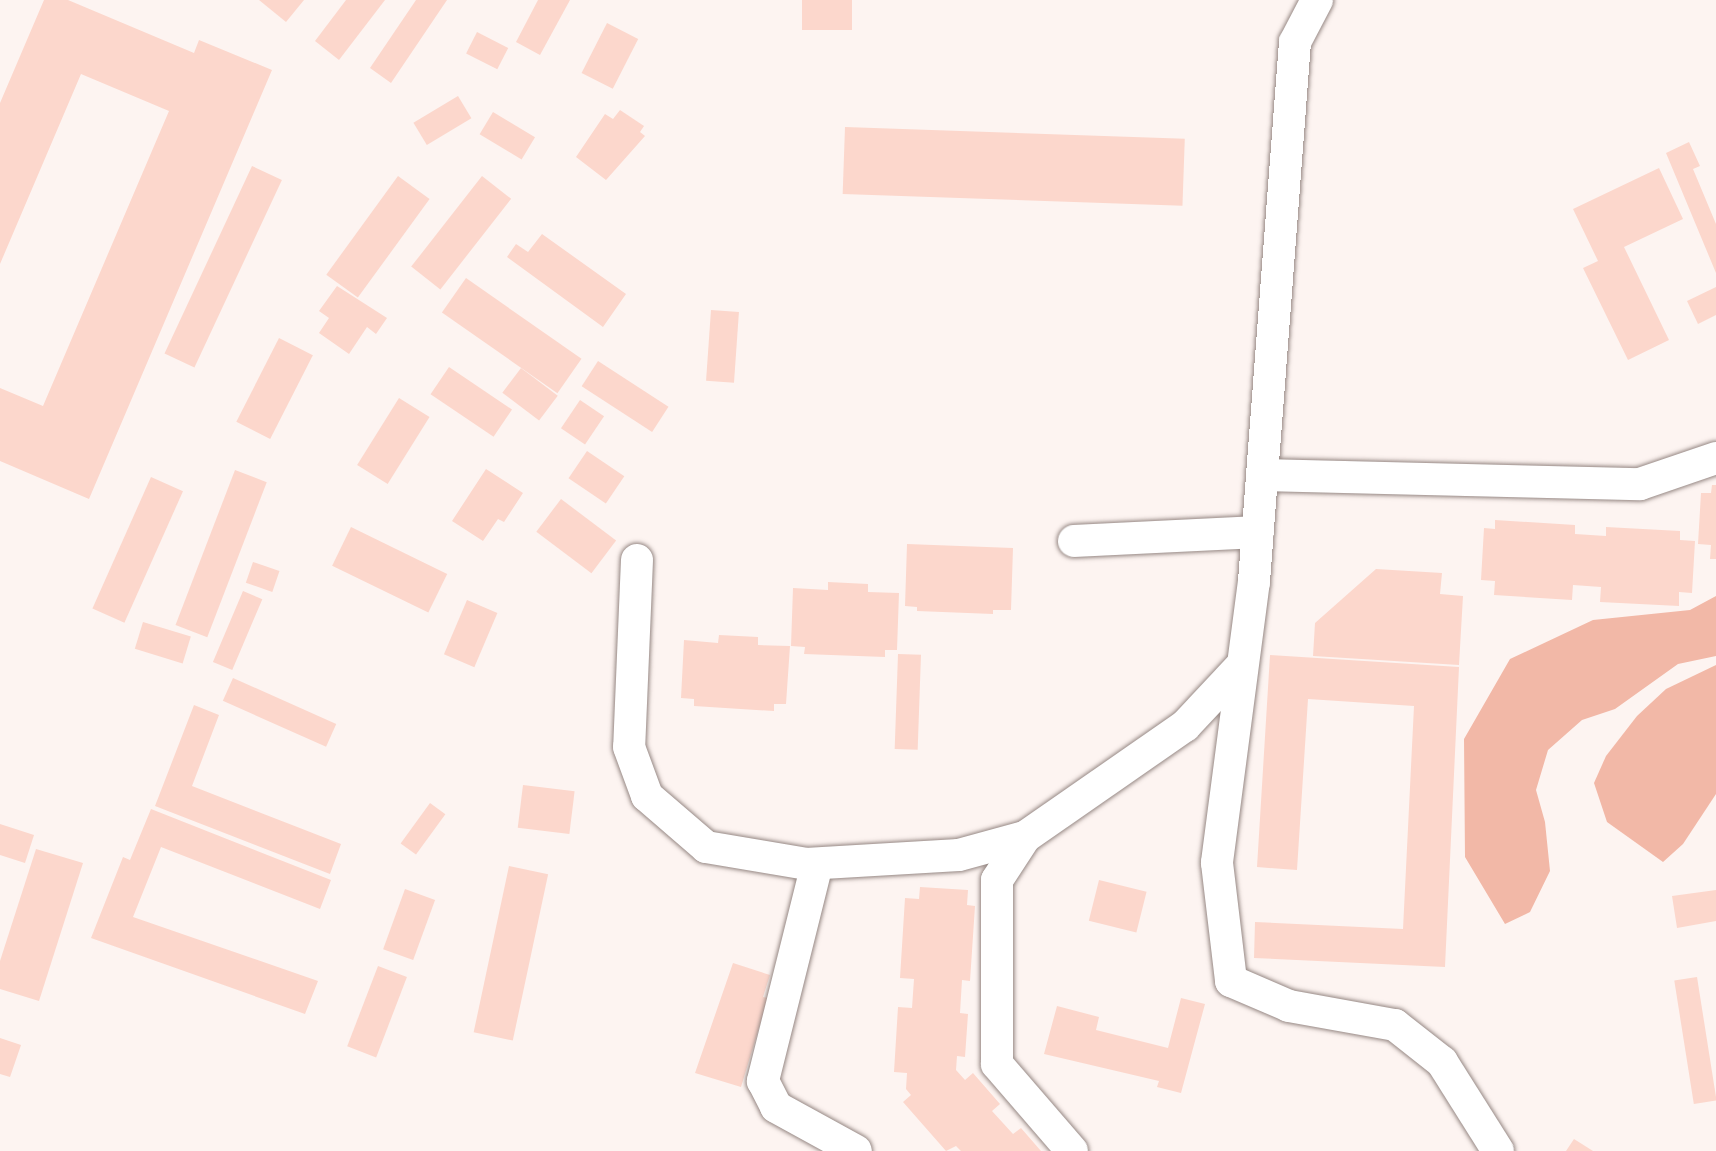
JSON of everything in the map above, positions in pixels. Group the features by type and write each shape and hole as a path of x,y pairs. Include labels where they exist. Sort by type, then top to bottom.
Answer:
{"street":[{"path":"1317,0 1295,42 1258,532 1217,863 1231,981 1289,1006 1395,1024 1442,1062 1498,1151"},
{"path":"1262,475 1640,484 1716,457"},
{"path":"1074,541 1258,532"},
{"path":"637,560 629,747 647,796 706,847 817,864 959,855 1025,837 1185,726 1242,665"},
{"path":"1025,837 997,880 997,1065 1072,1151"},
{"path":"817,864 763,1081 776,1107 856,1151"}],"shaded area":[{"path":"1716,596 1716,656 1678,664 1615,709 1582,720 1548,750 1536,790 1545,822 1550,871 1530,912 1505,924 1465,857 1464,739 1510,659 1593,620 1690,610"},
{"path":"1716,665 1716,794 1683,844 1663,862 1607,822 1594,783 1606,756 1637,716 1666,689"}],"building":[{"path":"44,0 68,0 194,53 199,40 272,70 89,499 0,461 0,388 43,406 169,111 81,74 0,264 0,103"},
{"path":"259,0 304,0 286,22"},
{"path":"346,0 385,0 339,60 315,41"},
{"path":"416,0 447,0 391,83 370,68"},
{"path":"538,0 570,0 540,55 516,42"},
{"path":"802,0 852,0 852,30 802,30"},
{"path":"607,23 638,39 613,89 582,73"},
{"path":"477,32 508,48 497,69 466,53"},
{"path":"458,96 471,118 427,145 413,123"},
{"path":"620,110 644,126 640,132 645,136 606,180 576,157 605,114 613,119"},
{"path":"493,112 535,137 522,160 480,134"},
{"path":"845,127 1185,139 1182,206 843,194"},
{"path":"1689,142 1700,166 1693,169 1716,224 1716,273 1666,153"},
{"path":"252,166 282,180 194,368 165,354"},
{"path":"1659,168 1683,219 1624,247 1669,340 1628,360 1583,268 1598,261 1573,209"},
{"path":"398,176 430,199 358,298 326,275"},
{"path":"482,176 511,199 440,289 411,267"},
{"path":"542,234 626,294 603,327 507,257 516,244 528,252"},
{"path":"466,278 582,359 557,393 442,312"},
{"path":"337,286 387,318 376,334 367,327 349,354 319,333 329,318 319,311"},
{"path":"1716,287 1716,315 1698,324 1687,301"},
{"path":"711,310 739,312 734,383 706,381"},
{"path":"279,338 313,355 270,439 236,422"},
{"path":"598,361 668,407 652,432 582,386"},
{"path":"449,367 512,409 494,437 431,394"},
{"path":"521,368 558,396 539,420 502,393"},
{"path":"399,398 430,417 388,484 357,465"},
{"path":"580,400 604,416 585,444 561,428"},
{"path":"587,451 624,476 606,504 569,478"},
{"path":"486,469 523,493 504,522 498,519 483,541 452,521"},
{"path":"235,470 267,482 207,637 176,625"},
{"path":"151,477 183,491 124,623 92,609"},
{"path":"1712,485 1716,485 1716,559 1710,559 1711,545 1698,544 1701,493 1711,493"},
{"path":"561,499 616,541 591,573 536,532"},
{"path":"1495,520 1575,525 1575,534 1606,536 1606,527 1680,531 1680,540 1695,541 1692,593 1679,592 1679,606 1600,602 1601,587 1573,585 1572,600 1494,595 1495,581 1481,580 1484,528 1495,529"},
{"path":"351,527 447,574 428,613 332,566"},
{"path":"907,544 1013,548 1011,610 993,610 993,614 917,611 917,607 905,606"},
{"path":"253,562 279,571 272,592 246,583"},
{"path":"1376,569 1442,573 1440,594 1463,596 1459,665 1313,656 1315,623"},
{"path":"828,582 868,584 868,592 899,593 897,650 885,650 885,657 804,654 805,647 791,646 793,588 828,590"},
{"path":"243,591 262,599 232,670 213,662"},
{"path":"467,600 497,613 474,667 444,654"},
{"path":"143,622 191,637 183,663 135,649"},
{"path":"719,635 758,637 758,645 790,646 786,704 774,704 774,711 694,706 694,699 681,698 684,640 718,643"},
{"path":"898,654 921,655 918,750 895,749"},
{"path":"1270,655 1459,667 1445,967 1254,958 1255,922 1403,929 1414,706 1308,699 1297,870 1257,867"},
{"path":"233,678 336,724 326,747 223,701"},
{"path":"194,705 219,715 192,786 341,844 330,874 155,806"},
{"path":"523,785 575,791 569,834 518,828"},
{"path":"430,803 445,814 416,855 401,843"},
{"path":"151,809 331,880 320,909 161,847 133,917 318,981 305,1014 91,938 123,857 130,860"},
{"path":"0,824 34,835 25,863 0,855"},
{"path":"36,849 83,863 39,1001 0,989 0,961"},
{"path":"509,866 548,874 513,1041 474,1032"},
{"path":"1099,880 1147,892 1136,933 1089,921"},
{"path":"920,887 968,890 967,905 975,906 970,981 962,980 960,1013 968,1014 965,1057 957,1056 956,1070 965,1080 973,1073 1000,1104 992,1111 1013,1134 1021,1128 1041,1151 961,1151 956,1146 946,1151 903,1102 911,1095 906,1089 907,1073 894,1072 898,1007 912,1008 914,979 900,978 905,898 919,899"},
{"path":"405,889 435,900 413,960 383,949"},
{"path":"1716,890 1716,921 1677,928 1672,896"},
{"path":"733,963 770,975 763,997 768,998 741,1087 695,1073"},
{"path":"378,966 407,977 376,1057 347,1046"},
{"path":"1697,977 1716,1101 1694,1104 1674,981"},
{"path":"1181,998 1205,1004 1181,1093 1157,1087 1159,1081 1044,1054 1057,1006 1099,1017 1096,1030 1168,1048"},
{"path":"0,1038 21,1045 10,1077 0,1074"},
{"path":"1574,1139 1593,1151 1566,1151"}]}
